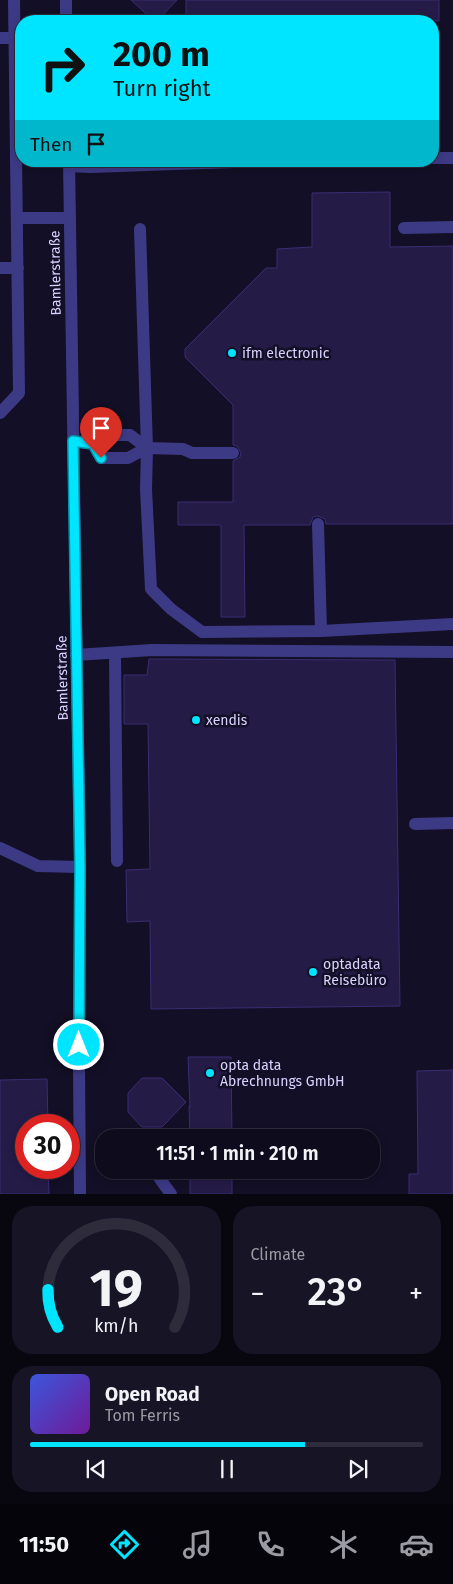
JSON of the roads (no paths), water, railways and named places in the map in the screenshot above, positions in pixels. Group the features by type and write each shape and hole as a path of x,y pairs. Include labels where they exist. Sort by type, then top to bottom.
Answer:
{"street":[{"path":"14,0 15,83"},
{"path":"66,0 66,15"},
{"path":"0,38 14,38"},
{"path":"439,158 453,158"},
{"path":"0,413 19,393 17,167"},
{"name":"Bamlerstraße","path":"69,167 80,867 78,1065 80,1194"},
{"path":"18,218 70,218"},
{"path":"140,228 147,448 146,489 151,589 170,609 202,632 321,631 453,624"},
{"path":"404,228 453,228"},
{"path":"0,268 18,268"},
{"path":"93,444 101,436 130,435 147,448"},
{"path":"73,441 93,444"},
{"path":"93,444 101,458 128,458 147,448 183,449 192,453 233,453"},
{"path":"318,524 321,631"},
{"path":"76,655 152,650 453,652"},
{"path":"115,652 116,861"},
{"path":"415,824 453,823"},
{"path":"0,848 38,866 80,867"},
{"path":"160,1179 172,1194"}],"place":[{"name":"ifm electronic","path":"232,353"},
{"name":"xendis","path":"196,720"},
{"name":"optadata Reisebüro","path":"313,972"},
{"name":"opta data Abrechnungs GmbH","path":"210,1073"}]}
